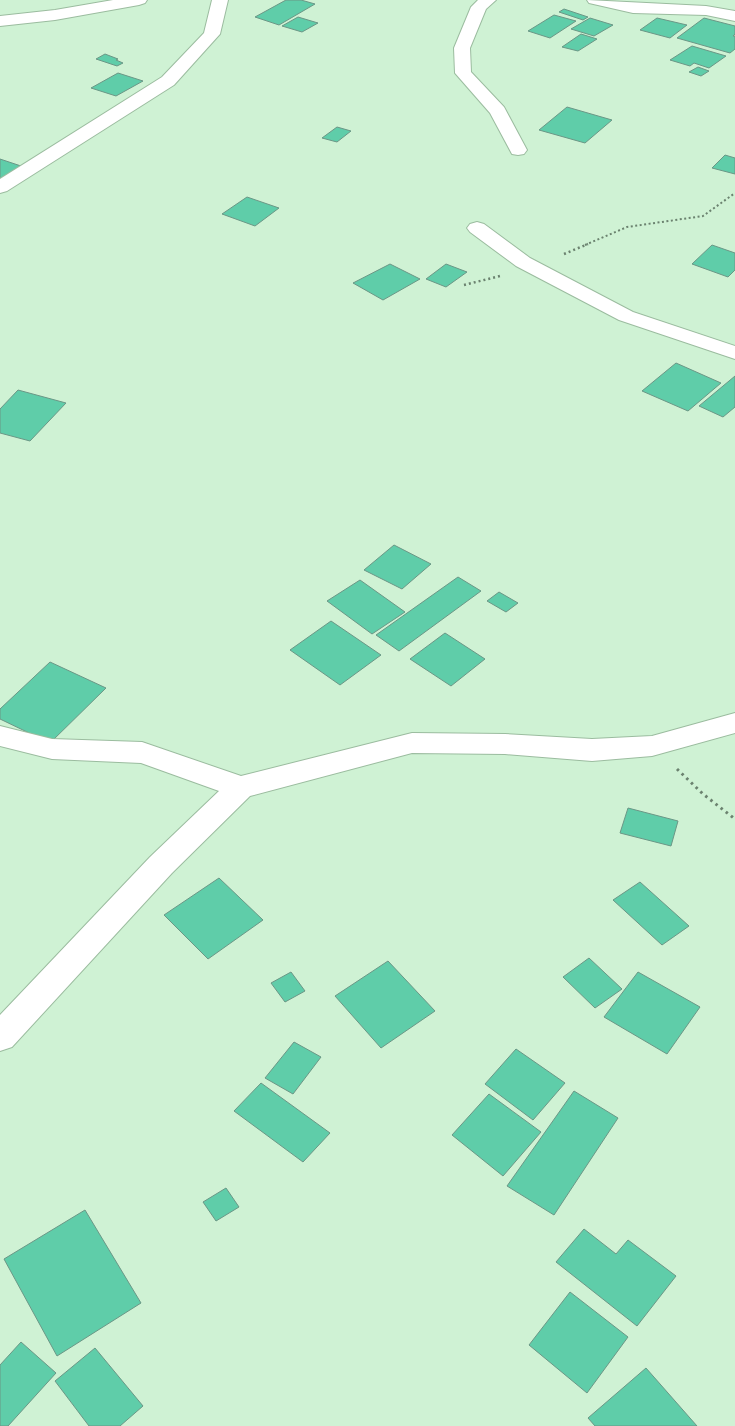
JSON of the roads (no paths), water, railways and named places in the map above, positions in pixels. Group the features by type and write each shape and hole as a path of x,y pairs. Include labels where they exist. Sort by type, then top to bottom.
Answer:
{"street":[{"path":"0,21 56,15 139,0"},
{"path":"0,187 168,81 212,34 220,0"},
{"path":"488,0 479,7 462,48 464,73 498,111 518,150"},
{"path":"595,0 619,6 690,8 735,16"},
{"path":"10,5 56,15"},
{"path":"477,228 533,268 626,316 735,353"},
{"path":"0,1037 161,865 241,787 412,743 505,744 592,750 652,746 735,723"},
{"path":"0,736 52,749 142,753 241,787"}]}
